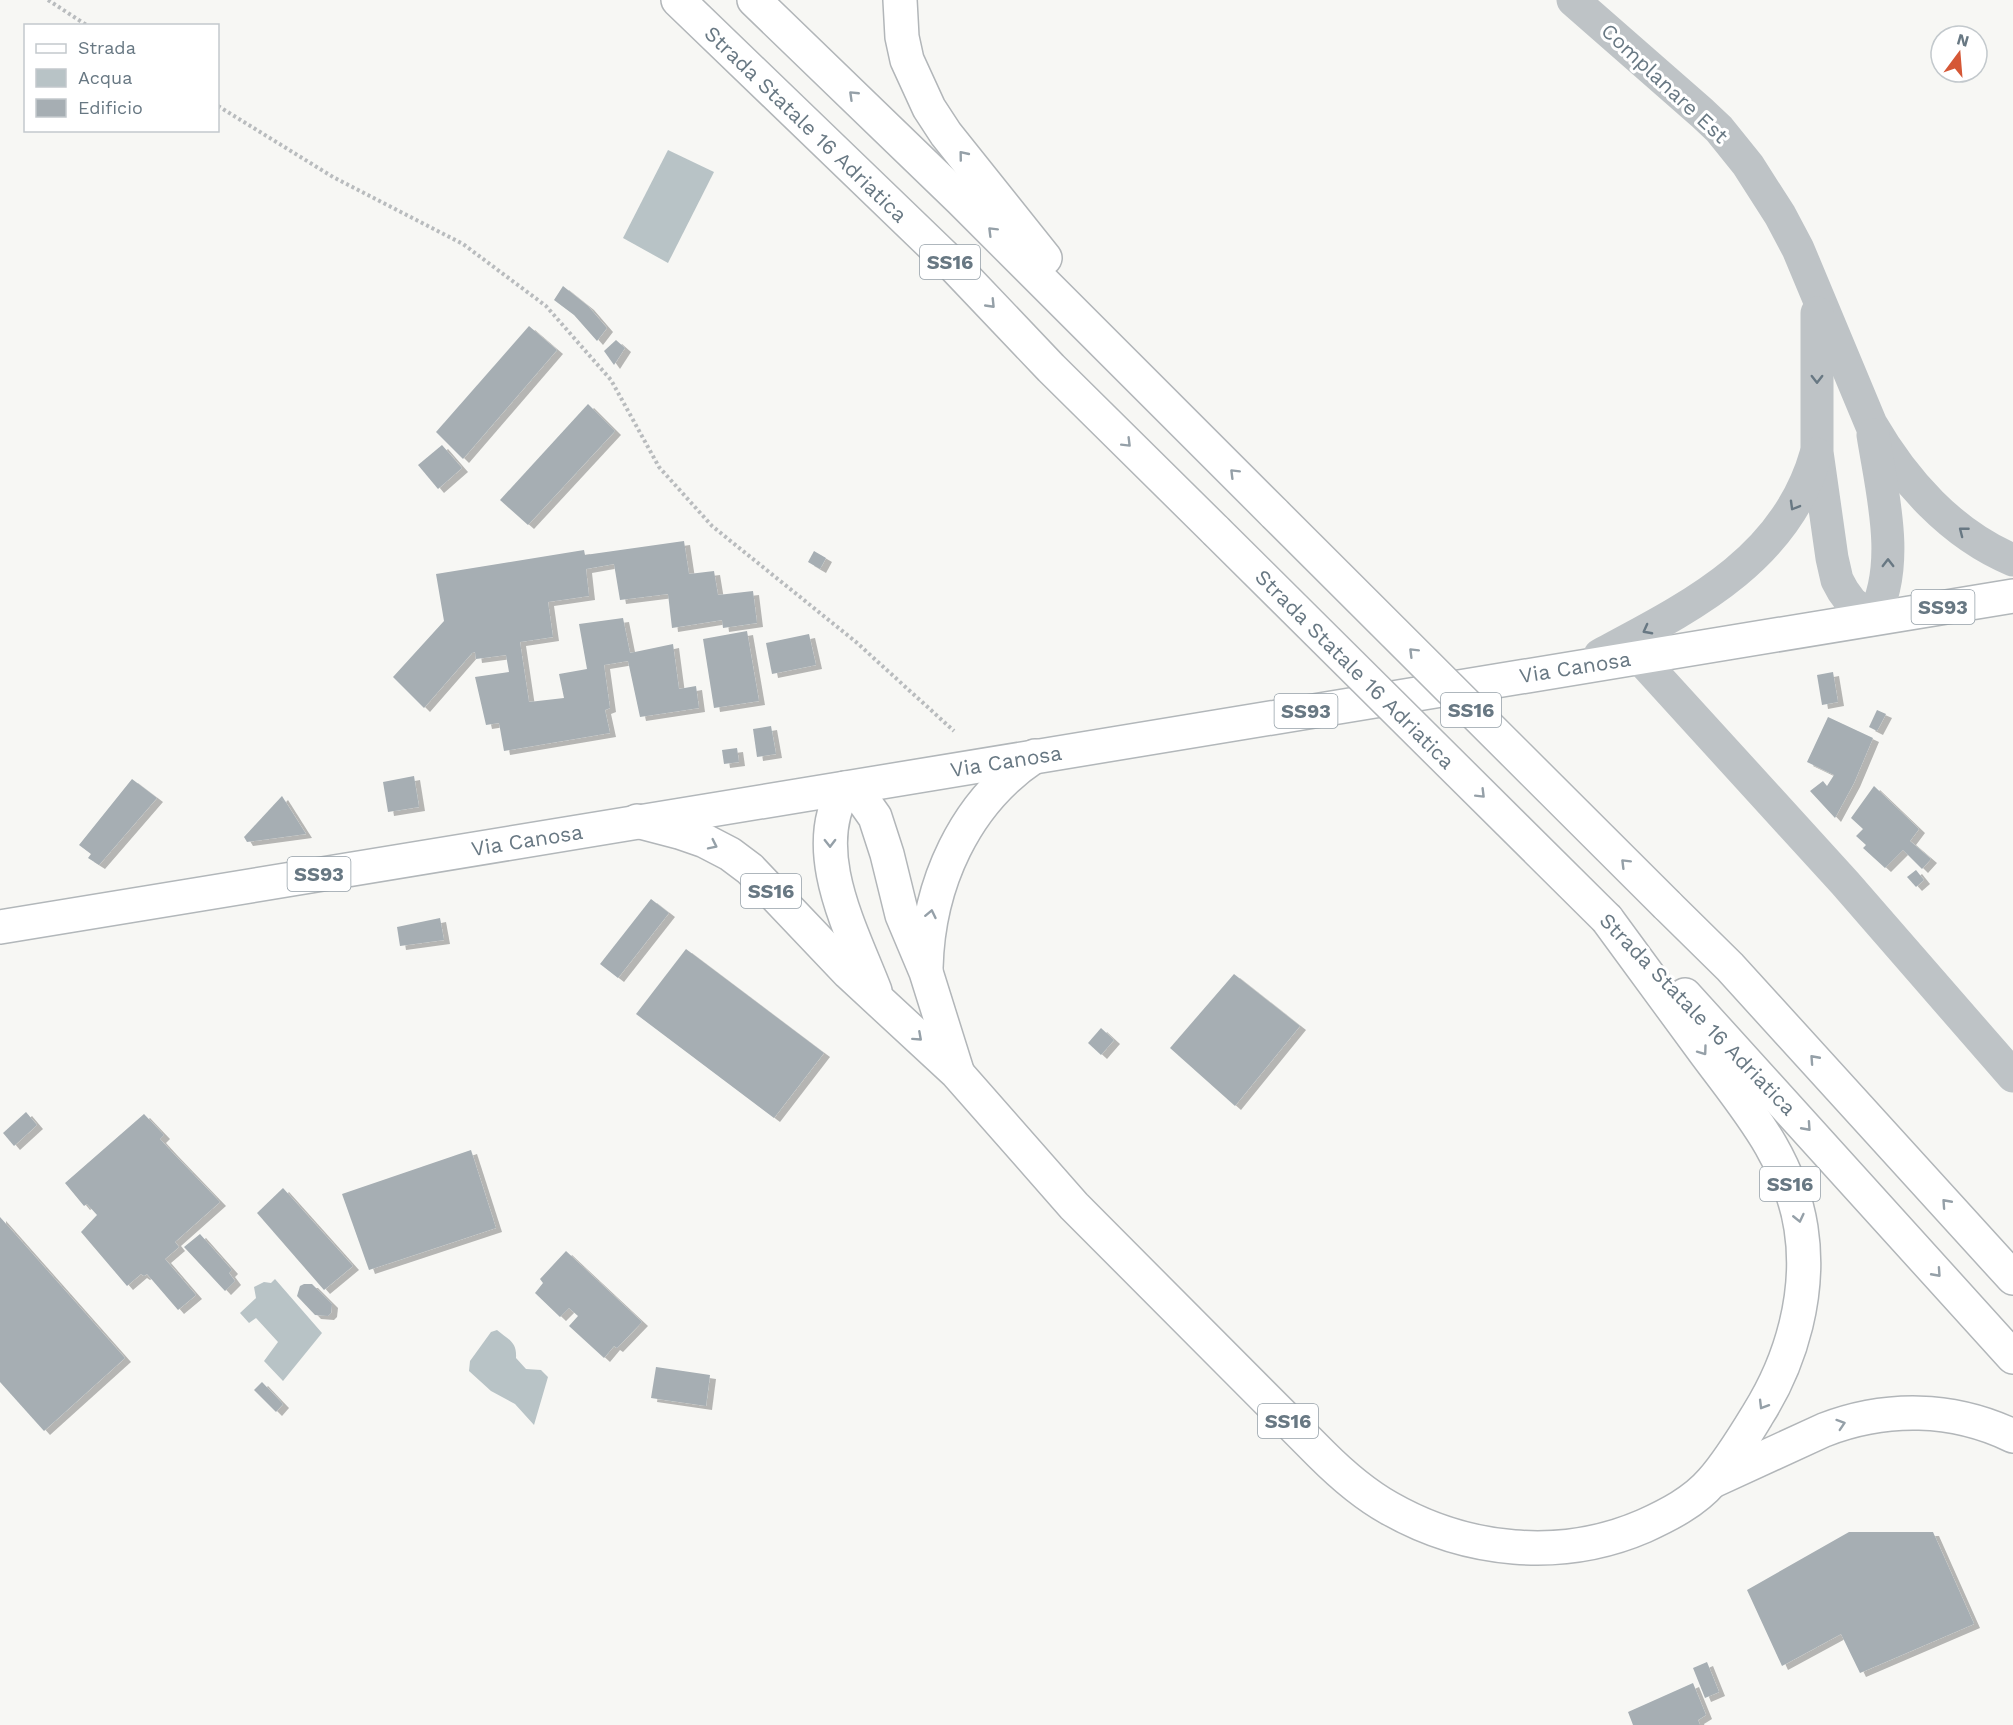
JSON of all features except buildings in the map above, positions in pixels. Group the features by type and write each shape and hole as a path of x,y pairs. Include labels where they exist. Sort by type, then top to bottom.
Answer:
{"main road":[{"name":"Strada Statale 16 Adriatica","path":"678,0 954,266 1051,368 1680,989 2013,1357"},
{"name":"SS16","path":"754,0 961,200 1730,967 2013,1278"},
{"name":"SS16","path":"900,0 902,37 907,60 929,108 945,134 1157,398"},
{"name":"Via Canosa","path":"0,927 2013,596"},
{"name":"SS16","path":"926,972 932,907 942,877 963,832 995,789 1035,756"},
{"name":"SS16","path":"879,1001 840,901 832,866 830,848 832,820 845,788 863,800 875,817 902,915 926,972 957,1073"},
{"name":"SS16","path":"637,821 692,836 717,847 740,861 759,877 821,945 957,1073 1033,1162 1117,1251 1336,1468 1386,1507 1425,1526 1470,1540 1516,1548 1561,1547 1604,1539 1640,1527 1673,1511 1711,1482 1824,1430 1882,1414 1918,1412 1946,1416 1974,1422 2013,1436"},
{"name":"SS16","path":"1607,919 1768,1140 1788,1180 1801,1228 1802,1287 1793,1337 1784,1363 1766,1402 1711,1482"}],"street":[{"name":"Complanare Est","path":"1573,0 1685,97 1734,147 1761,181 1798,249 1871,424 1895,462 1924,497 1960,530 2013,561"},
{"name":"Complanare Est","path":"1817,299 1817,452 1828,535 1837,580 1851,602 1872,619 1885,591 1888,558 1882,494 1871,424"},
{"name":"Complanare Est","path":"1578,667 1674,614 1730,577 1756,555 1777,532 1793,508 1806,483 1817,452"},
{"path":"1638,656 1845,883 2013,1076"}],"path":[{"path":"48,0 85,24"},
{"path":"219,107 333,177 464,244 546,306 611,380 659,467 712,526 856,642 990,764"}],"water":[{"path":"668,150 714,172 668,263 623,238"},
{"path":"275,1279 322,1333 283,1381 264,1361 278,1342 256,1318 249,1323 240,1313 256,1298 254,1287 264,1282 271,1283"},
{"path":"497,1330 511,1342 515,1348 516,1358 526,1369 541,1370 548,1377 534,1425 515,1404 491,1391 469,1371 470,1361 491,1332"}]}
